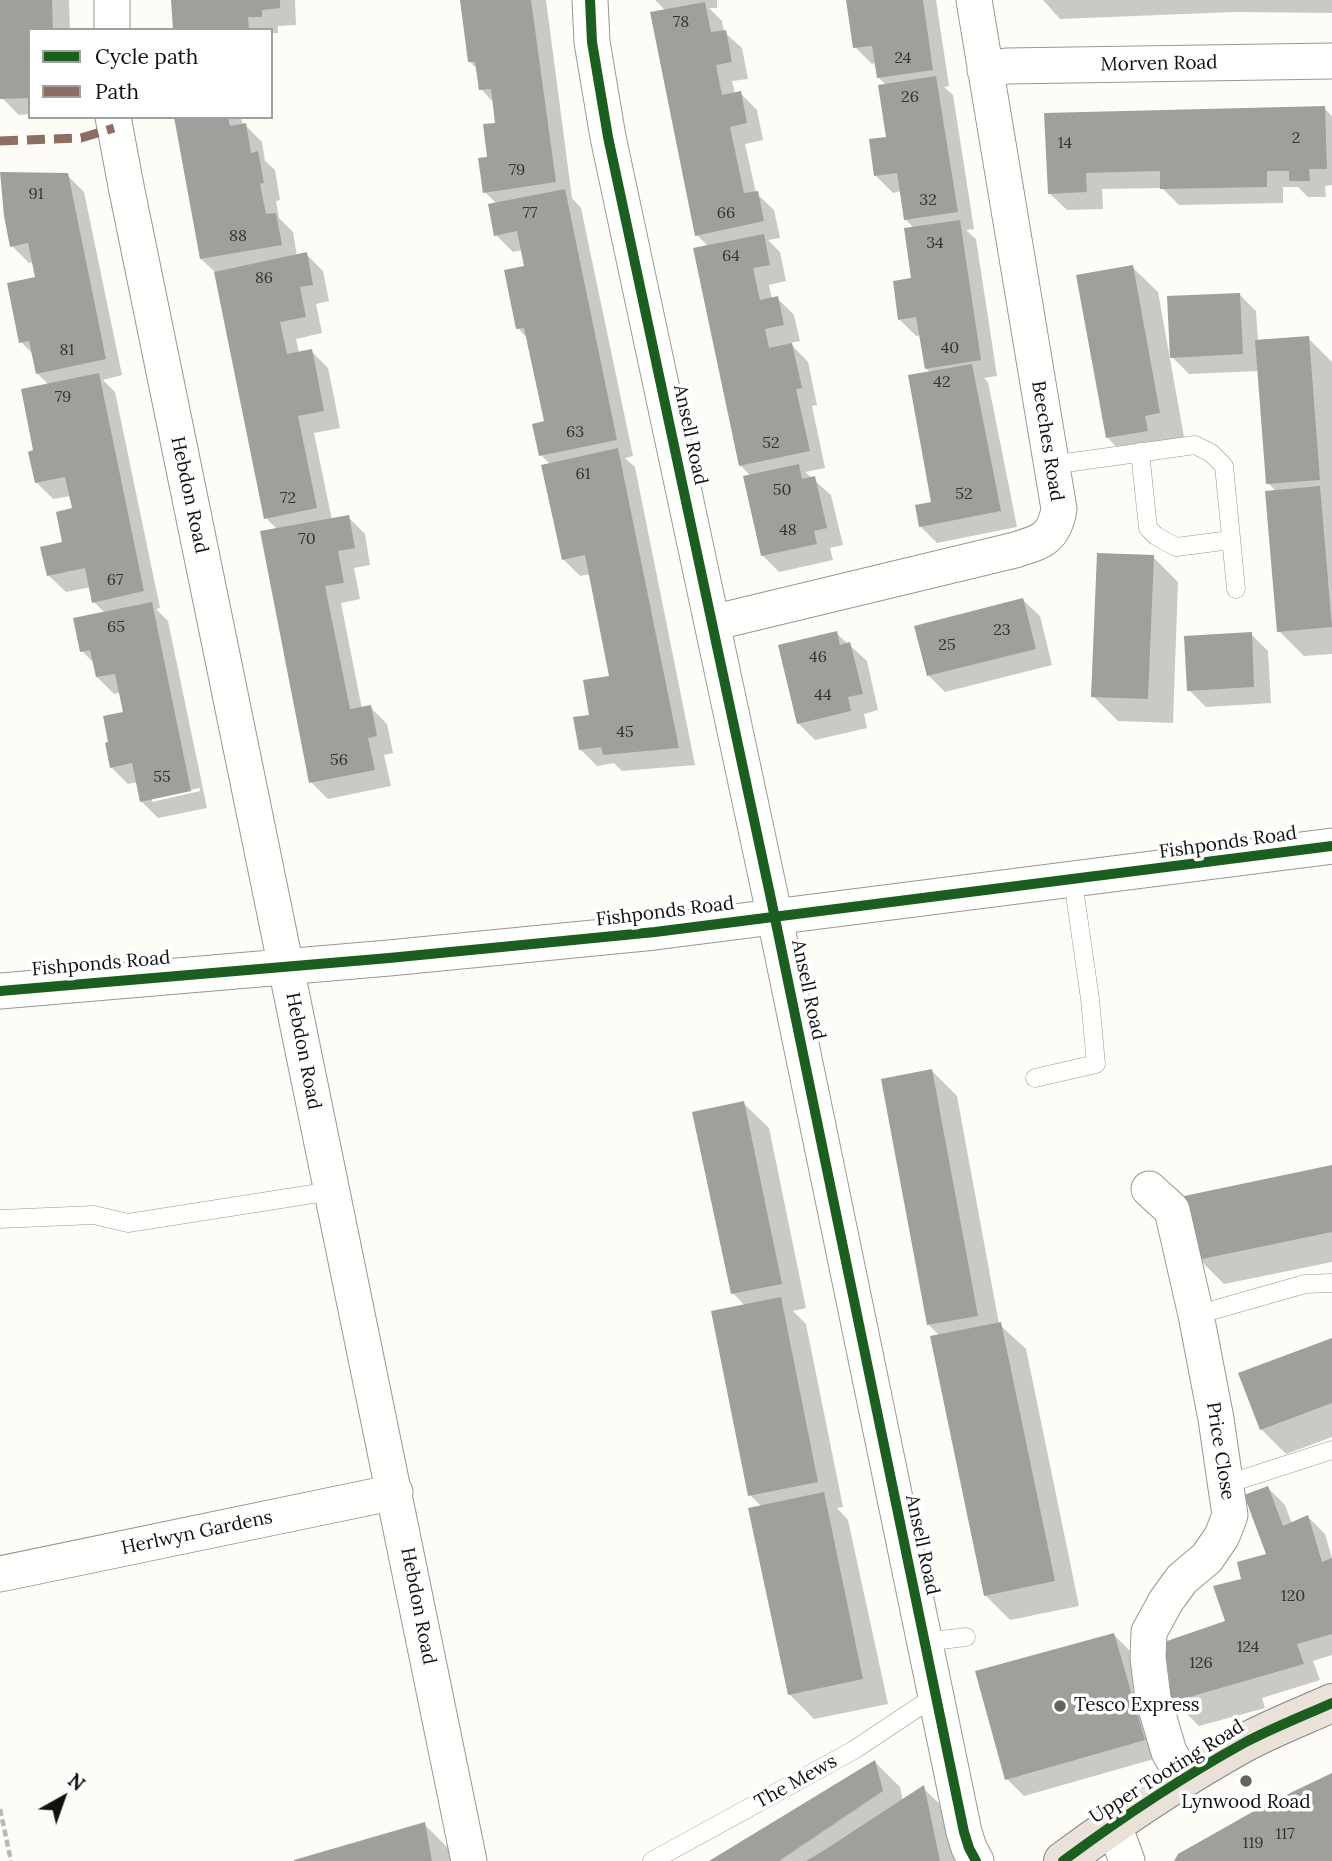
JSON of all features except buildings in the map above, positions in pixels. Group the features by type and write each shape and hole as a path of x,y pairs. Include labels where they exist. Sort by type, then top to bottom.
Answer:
{"highway":[{"name":"Upper Tooting Road","path":"1063,1861 1114,1823 1184,1778 1246,1742 1332,1703"}],"street":[{"path":"111,28 112,0"},
{"name":"Ansell Road","path":"590,0 592,42 608,137 775,916 964,1832 976,1861"},
{"name":"Beeches Road","path":"712,623 1015,550 1040,542 1053,531 1059,509 974,0"},
{"name":"Morven Road","path":"985,70 1007,66 1332,61"},
{"name":"Hebdon Road","path":"113,119 469,1861"},
{"name":"Fishponds Road","path":"0,991 655,932 1332,846"},
{"name":"Price Close","path":"1149,1189 1172,1210 1196,1315 1227,1484 1230,1515 1222,1536 1207,1558 1182,1579 1149,1632 1148,1658 1153,1698 1170,1752 1184,1778"},
{"name":"Herlwyn Gardens","path":"0,1574 395,1492"},
{"path":"1114,1823 1127,1861"}],"lane":[{"path":"1051,465 1195,445 1211,453 1224,466 1236,589"},
{"path":"1140,452 1148,528 1156,536 1176,547 1231,540"},
{"path":"1035,1078 1096,1065 1090,999 1073,881"},
{"path":"0,1219 94,1215 128,1223 332,1191"},
{"path":"1196,1315 1305,1284 1332,1283"},
{"path":"1227,1484 1332,1450"},
{"path":"924,1642 966,1637"},
{"name":"The Mews","path":"652,1861 853,1750 935,1696"}],"path":[{"path":"0,1810 11,1861"}],"marked path":[{"path":"0,141 81,138 114,128"}],"cycle path":[{"path":"590,0 592,42 608,137 771,899 964,1832 976,1861"},
{"path":"0,991 655,932 1332,846"},
{"path":"1063,1861 1152,1799 1221,1756 1265,1732 1332,1703"}],"place":[{"name":"Tesco Express","path":"1060,1706"},
{"name":"Lynwood Road","path":"1246,1781"}]}
